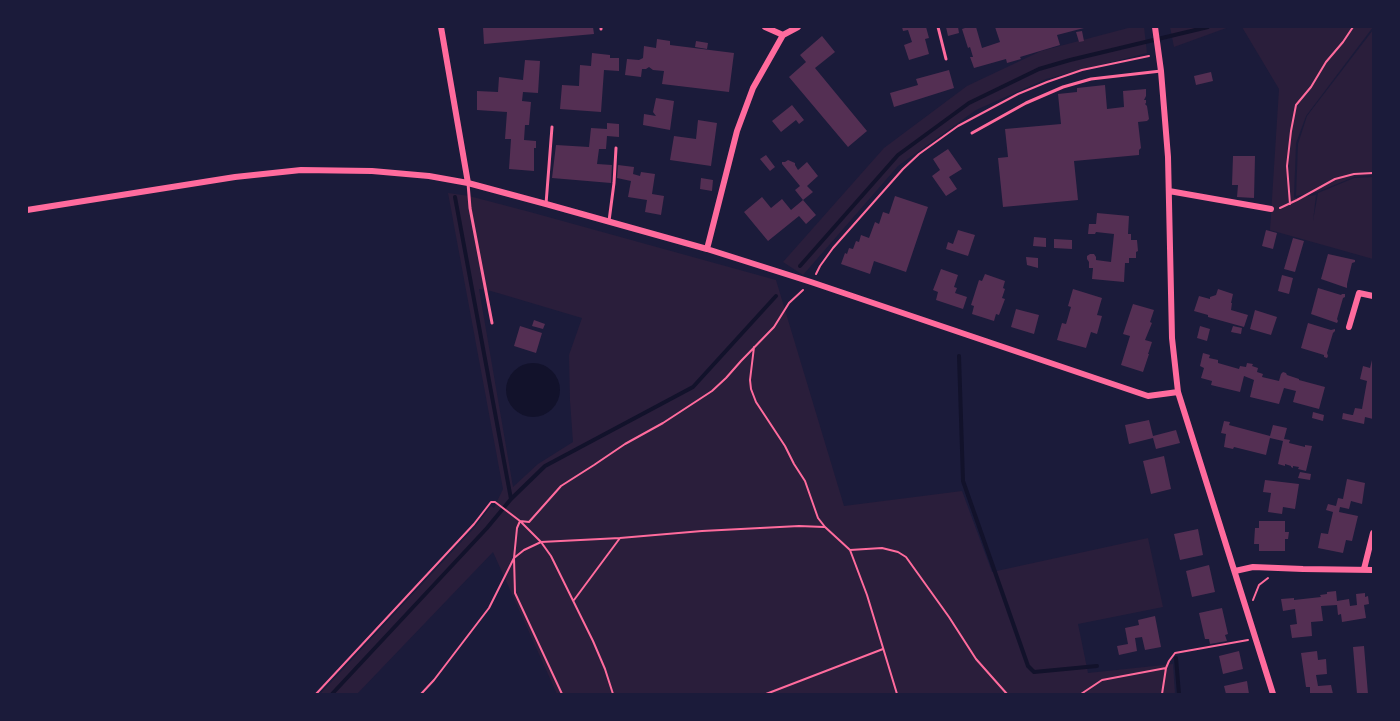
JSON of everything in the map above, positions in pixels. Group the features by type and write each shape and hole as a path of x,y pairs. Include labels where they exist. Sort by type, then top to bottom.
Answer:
{"street":[{"path":"441,27 468,183"},
{"path":"765,27 783,35"},
{"path":"707,249 737,131 753,88 783,35 798,27"},
{"path":"1155,28 1168,158 1172,338 1178,392 1273,694"},
{"path":"27,210 235,177 301,170 390,172 429,176 468,183 707,249 1148,396 1178,392"},
{"path":"1169,191 1271,209"},
{"path":"1349,327 1359,293 1373,296"},
{"path":"1364,569 1373,533"},
{"path":"1235,571 1253,567 1373,570"}],"lane":[{"path":"939,27 945,59"},
{"path":"972,133 1026,103 1063,87 1091,80 1161,71"},
{"path":"546,204 552,127"},
{"path":"609,222 616,148"},
{"path":"468,183 470,208 492,323"}],"path":[{"path":"1290,204 1287,166 1296,105 1353,27"},
{"path":"520,521 529,522 561,486 712,391 774,327 789,303 811,282 833,248 919,154 958,126 1018,94 1082,70 1159,52"},
{"path":"1271,209 1290,204 1335,179 1354,174 1373,173"},
{"path":"754,347 750,380 756,402 805,481 818,518 850,550 867,595 897,694"},
{"path":"316,694 474,524 491,502 495,502 520,521 551,556 593,641 613,694"},
{"path":"520,521 514,558 515,593 562,694"},
{"path":"421,694 489,608 514,558 541,542 702,531 799,526 825,527"},
{"path":"574,600 620,538"},
{"path":"850,550 882,548 898,552 906,557 976,659 1007,694"},
{"path":"1248,617 1259,585 1269,576 1284,568"},
{"path":"1162,694 1166,668 1175,653 1255,638"},
{"path":"766,694 883,650"},
{"path":"1081,694 1102,680 1166,668"}],"shaded area":[{"path":"1132,27 1144,27 1147,53 1046,79 976,110 898,166 803,275 783,262 884,148 967,86 1041,51"},
{"path":"1170,27 1229,27 1174,47"},
{"path":"1242,27 1373,27 1306,116 1296,143 1294,198 1316,195 1313,221 1318,193 1354,178 1373,177 1373,259 1270,230 1279,89"},
{"path":"1373,30 1373,175 1354,177 1317,192 1296,196 1298,144 1307,116"},
{"path":"448,193 469,196 530,212 776,280 844,506 962,491 992,572 1148,538 1163,607 1078,624 1088,673 1173,664 1175,694 557,694 493,552 357,694 320,694 476,526 491,506 494,508 503,489","holes":["479,289 582,318 569,355 573,442 538,464 513,487"]},
{"path":"533,363 543,365 552,371 558,380 560,390 558,400 552,409 543,415 533,417 523,415 514,409 508,400 506,390 508,380 514,371 523,365"}],"building":[{"path":"483,27 593,27 594,34 484,44"},
{"path":"902,27 926,27 929,38 925,39 929,54 909,60 904,45 912,42 908,30 903,31"},
{"path":"946,27 958,27 959,33 948,36"},
{"path":"976,27 982,48 1000,42 995,27 1084,28 1057,35 1060,45 1007,63 1006,59 974,68 970,57 973,57 970,47 968,48 962,29"},
{"path":"1082,31 1084,41 1079,42 1076,32"},
{"path":"822,36 835,52 815,68 867,131 848,147 789,77 806,62 800,55"},
{"path":"657,39 670,41 670,45 734,53 729,92 662,84 664,71 653,70 649,67 642,69 641,77 625,75 627,59 643,58 644,46 656,48"},
{"path":"696,41 708,43 707,49 695,47"},
{"path":"592,53 619,58 619,71 604,70 601,112 560,109 562,85 579,86 580,65 591,66"},
{"path":"525,60 540,61 538,93 523,92 522,101 531,102 529,125 525,125 524,140 536,141 534,171 509,169 511,139 505,139 507,112 477,110 477,91 498,92 499,77 523,80"},
{"path":"949,70 954,88 894,107 890,93 918,85 916,79"},
{"path":"1211,72 1213,81 1196,85 1194,76"},
{"path":"1105,85 1107,109 1124,107 1123,91 1146,89 1144,100 1146,100 1149,119 1138,122 1141,148 1139,155 1074,161 1078,200 1003,207 998,158 1008,157 1005,129 1061,124 1058,94 1077,92 1077,88"},
{"path":"656,98 674,101 670,130 643,125 644,114 656,116 653,112"},
{"path":"792,105 804,120 799,124 796,120 781,132 772,121"},
{"path":"698,120 717,123 711,166 670,160 674,136 696,139"},
{"path":"607,123 619,124 619,137 607,136 606,149 599,149 597,164 612,165 611,183 552,178 556,145 589,147 591,128 607,129"},
{"path":"948,149 962,169 949,177 957,189 946,196 932,176 940,170 933,159"},
{"path":"766,155 775,167 770,171 760,159"},
{"path":"1233,156 1255,156 1254,198 1237,197 1238,185 1232,185"},
{"path":"788,160 795,163 798,170 807,162 818,176 807,186 813,192 803,200 795,190 800,186 782,164"},
{"path":"618,165 634,167 633,174 640,176 641,172 655,174 652,194 664,196 661,215 645,212 647,200 628,197 631,181 617,178"},
{"path":"701,178 713,180 712,191 700,189"},
{"path":"895,196 928,207 906,272 874,261 870,274 841,264 845,253 847,254 849,248 853,249 861,235 869,238 875,222 879,224 883,212 889,214"},
{"path":"762,197 771,208 782,199 791,210 803,200 816,215 806,224 799,216 768,241 744,212"},
{"path":"1097,213 1129,216 1128,234 1131,234 1131,240 1137,240 1138,251 1136,258 1129,258 1129,263 1125,263 1124,282 1092,279 1093,268 1089,268 1087,256 1094,254 1096,260 1111,262 1114,234 1096,232 1088,234 1089,224 1096,224"},
{"path":"958,230 975,235 968,256 946,249 948,242 953,244"},
{"path":"1266,230 1277,233 1273,249 1262,246"},
{"path":"1034,237 1046,238 1046,247 1033,246"},
{"path":"1293,238 1304,241 1295,272 1284,269"},
{"path":"1054,239 1072,240 1072,249 1054,248"},
{"path":"1328,254 1355,260 1352,263 1347,288 1321,279"},
{"path":"1026,257 1038,258 1038,268 1027,265"},
{"path":"941,269 958,275 954,287 957,288 955,293 967,297 963,309 936,300 938,292 933,290"},
{"path":"985,274 1005,281 1002,298 1005,299 994,321 972,314 974,306 971,305 979,280 982,281"},
{"path":"1282,275 1293,278 1289,294 1278,291"},
{"path":"1318,288 1341,295 1345,294 1337,323 1311,314"},
{"path":"1073,289 1102,298 1097,315 1102,316 1097,334 1091,332 1086,348 1057,340 1062,323 1066,324"},
{"path":"1218,289 1233,294 1231,310 1248,315 1244,327 1194,311 1199,296 1210,299 1216,295"},
{"path":"1133,304 1154,310 1150,322 1152,323 1145,340 1152,342 1143,372 1121,365 1130,336 1123,334"},
{"path":"1016,309 1039,315 1034,334 1011,327"},
{"path":"1255,310 1277,317 1271,335 1250,329"},
{"path":"534,320 545,324 543,329 532,326"},
{"path":"1308,323 1331,330 1335,329 1327,358 1301,348"},
{"path":"520,326 542,333 536,353 514,346"},
{"path":"1200,326 1210,329 1207,341 1197,338"},
{"path":"1233,326 1242,328 1241,334 1231,332"},
{"path":"1203,353 1210,355 1209,358 1218,360 1218,363 1239,369 1240,366 1246,367 1247,363 1253,364 1252,366 1258,368 1257,372 1263,374 1262,377 1279,381 1283,372 1299,380 1325,387 1319,409 1293,402 1296,391 1284,388 1279,404 1250,397 1254,380 1244,376 1240,392 1211,385 1212,381 1201,378 1204,368 1200,366"},
{"path":"1372,360 1373,419 1365,417 1364,424 1342,419 1343,413 1353,415 1355,408 1362,409 1367,381 1360,379 1363,366 1370,368"},
{"path":"1313,412 1324,415 1323,421 1312,418"},
{"path":"1149,420 1153,436 1176,430 1180,443 1156,449 1153,438 1129,444 1125,425"},
{"path":"1224,421 1230,422 1229,425 1270,436 1273,425 1287,428 1284,439 1290,440 1289,443 1305,447 1305,445 1312,446 1306,471 1298,469 1299,467 1293,466 1293,468 1285,464 1285,466 1278,464 1283,441 1270,438 1266,455 1234,447 1233,449 1224,447 1226,434 1221,433"},
{"path":"1164,456 1171,489 1151,494 1143,461"},
{"path":"1300,472 1311,474 1310,480 1298,478"},
{"path":"1347,479 1365,483 1362,504 1351,501 1349,509 1340,507 1339,512 1358,516 1352,541 1346,540 1343,553 1318,548 1321,533 1328,534 1333,512 1326,510 1328,504 1336,506 1338,498 1343,499"},
{"path":"1265,480 1299,484 1295,509 1283,507 1282,514 1268,512 1271,493 1263,492"},
{"path":"1259,521 1285,521 1285,532 1289,532 1288,539 1285,539 1285,551 1259,551 1259,544 1254,544 1255,528 1259,528"},
{"path":"1198,529 1203,555 1180,560 1174,534"},
{"path":"1209,565 1215,592 1192,597 1186,571"},
{"path":"1336,591 1337,601 1349,599 1350,606 1357,605 1356,594 1365,593 1369,604 1364,605 1366,618 1342,622 1341,614 1338,615 1337,605 1321,606 1323,621 1311,622 1312,636 1292,638 1290,625 1297,624 1295,609 1283,611 1281,599 1321,597 1320,595 1327,594 1327,592"},
{"path":"1222,608 1228,634 1225,635 1227,641 1210,644 1209,639 1205,639 1199,613"},
{"path":"1155,616 1161,647 1145,650 1142,637 1135,638 1137,651 1119,655 1117,646 1128,644 1125,628 1139,625 1138,620"},
{"path":"1364,646 1368,694 1357,694 1353,647"},
{"path":"1239,651 1243,669 1223,674 1219,656"},
{"path":"1317,651 1318,660 1326,659 1327,674 1316,675 1318,686 1331,685 1333,694 1310,694 1310,687 1306,687 1301,653"},
{"path":"1247,681 1249,694 1226,694 1224,686"}],"waterway":[{"path":"800,266 898,155 969,103 1039,69 1208,27"},
{"path":"455,197 511,499"},
{"path":"332,694 487,528 511,499 545,466 693,387 776,296"},
{"path":"959,356 963,481 1028,666 1034,672 1097,666"},
{"path":"1176,658 1179,694"}]}
